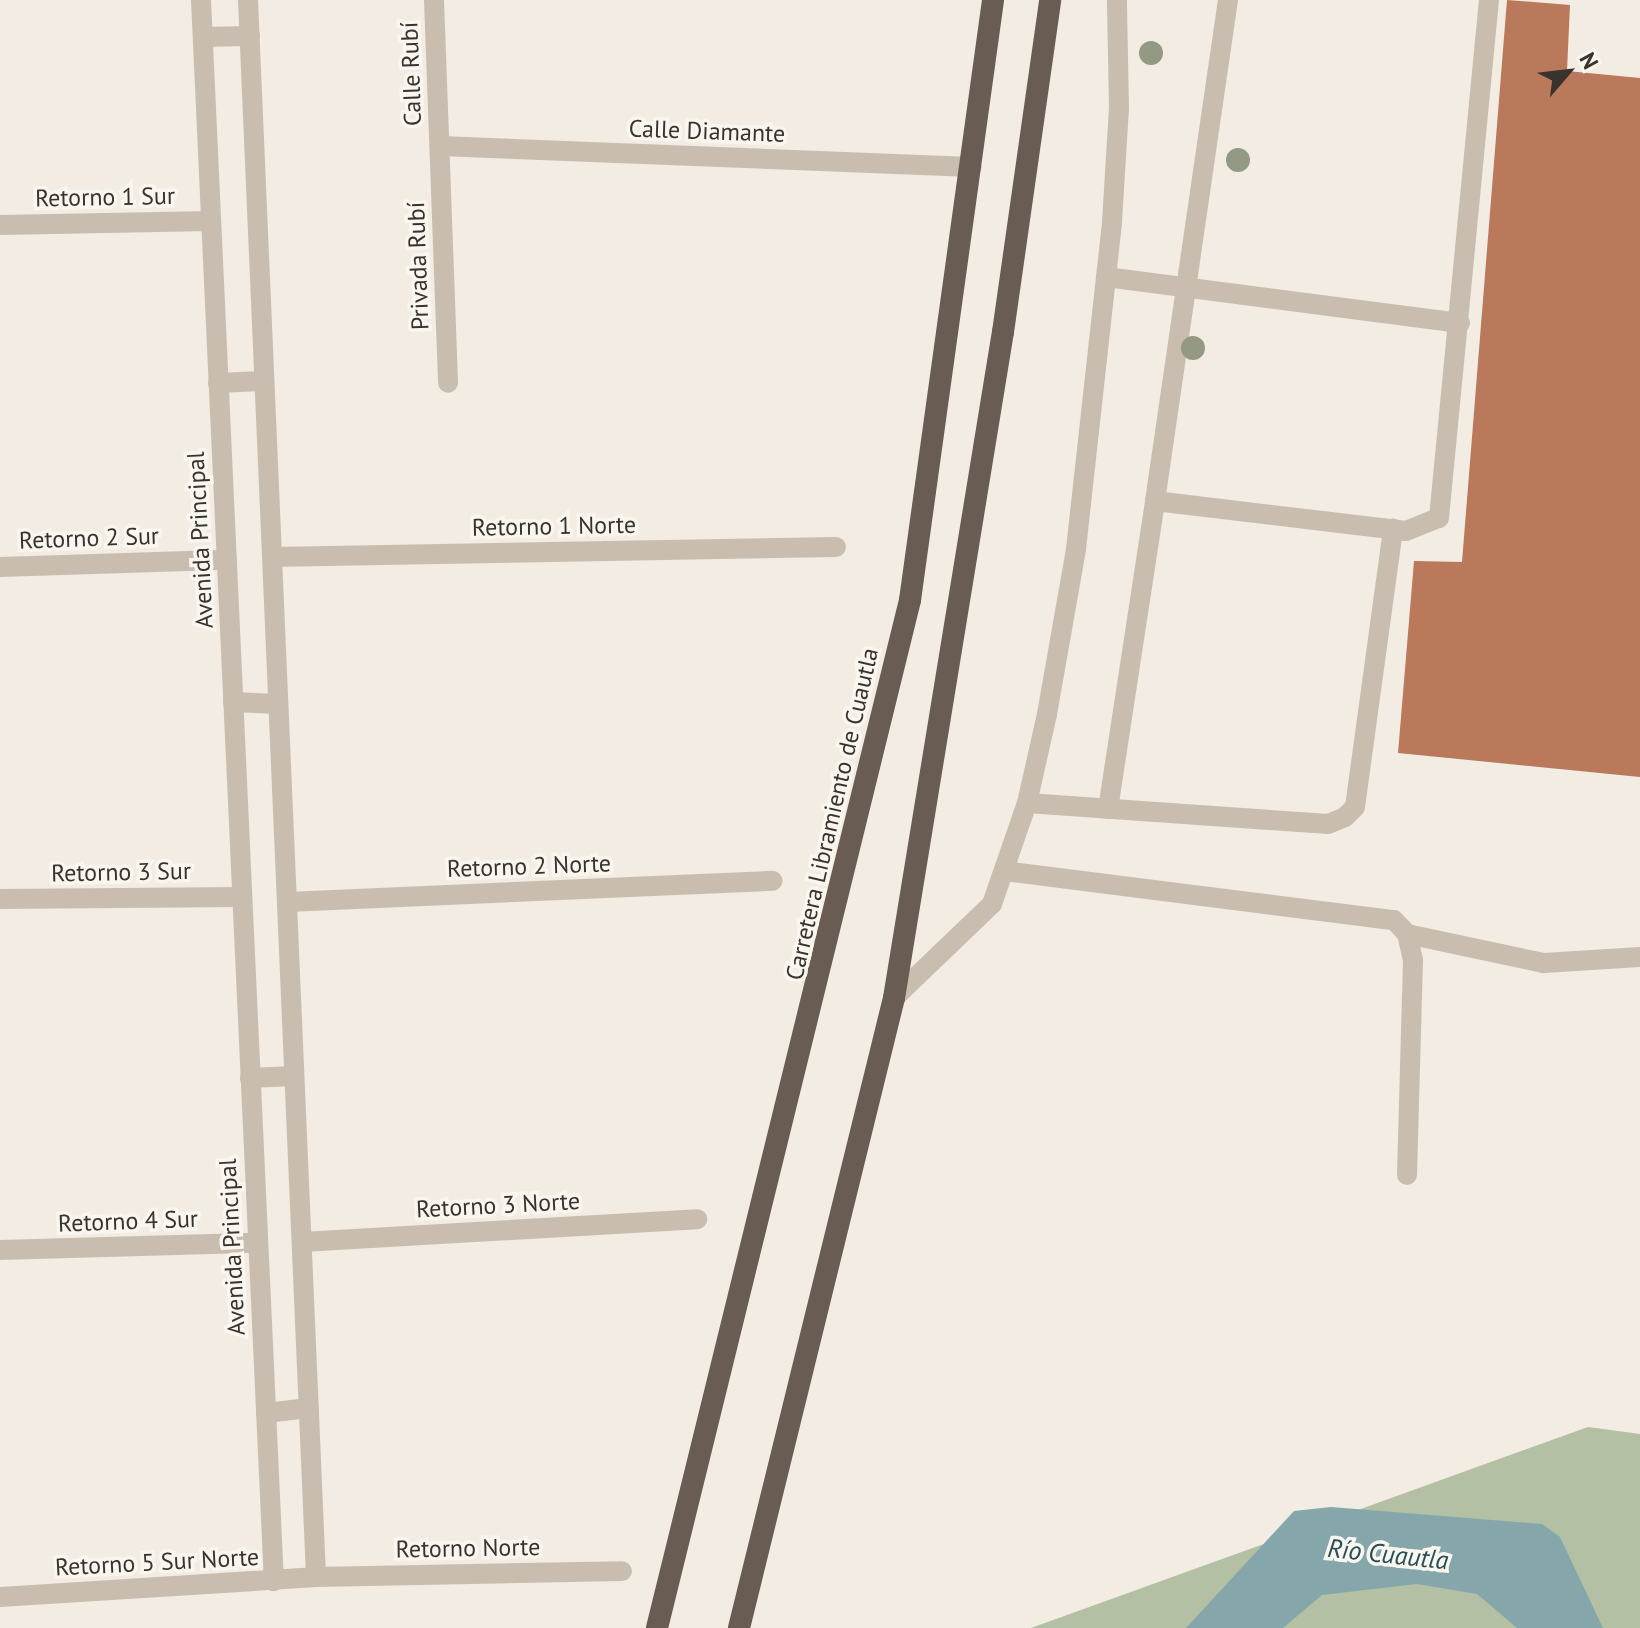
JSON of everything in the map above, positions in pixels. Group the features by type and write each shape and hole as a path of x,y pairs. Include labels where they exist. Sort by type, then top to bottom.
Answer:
{"highway":[{"name":"Carretera Libramiento de Cuautla","path":"657,1628 910,600 993,0"},
{"path":"739,1628 894,998 1001,348 1050,0"}],"street":[{"name":"Avenida Principal","path":"201,0 274,1581"},
{"path":"248,0 316,1577"},
{"name":"Calle Rubí","path":"434,0 440,146"},
{"path":"894,998 992,904 1027,803 1076,549 1106,277 1119,109 1117,0"},
{"path":"1108,809 1228,0"},
{"path":"1155,501 1393,529 1430,525 1442,510 1489,0"},
{"path":"203,37 250,36"},
{"name":"Calle Diamante","path":"440,146 972,167"},
{"name":"Privada Rubí","path":"440,146 448,383"},
{"name":"Retorno 1 Sur","path":"0,225 211,221"},
{"path":"1106,277 1185,292 1460,323"},
{"path":"218,383 264,381"},
{"path":"1027,803 1328,824 1345,817 1355,807 1393,529"},
{"name":"Retorno 1 Norte","path":"272,557 836,547"},
{"name":"Retorno 2 Sur","path":"0,567 227,560"},
{"path":"233,702 278,704"},
{"path":"1004,871 1370,912 1394,920 1407,934 1413,960 1407,1175"},
{"name":"Retorno 2 Norte","path":"287,902 773,881"},
{"name":"Retorno 3 Sur","path":"0,899 242,897"},
{"path":"1407,934 1544,963 1640,957"},
{"path":"250,1078 294,1076"},
{"name":"Retorno 3 Norte","path":"302,1242 697,1219"},
{"name":"Retorno 4 Sur","path":"0,1250 258,1243"},
{"path":"266,1413 309,1408"},
{"name":"Retorno Norte","path":"316,1577 622,1571"},
{"name":"Retorno 5 Sur Norte","path":"0,1597 316,1577"}],"green space":[{"path":"1588,1427 1640,1434 1640,1628 1031,1628"}],"water":[{"name":"Río Cuautla","path":"1331,1507 1542,1524 1560,1537 1603,1628 1517,1628 1477,1594 1417,1584 1322,1595 1283,1628 1186,1628 1294,1511"}],"building":[{"path":"1507,0 1570,5 1567,71 1640,78 1640,777 1398,753 1414,561 1462,562"}]}
